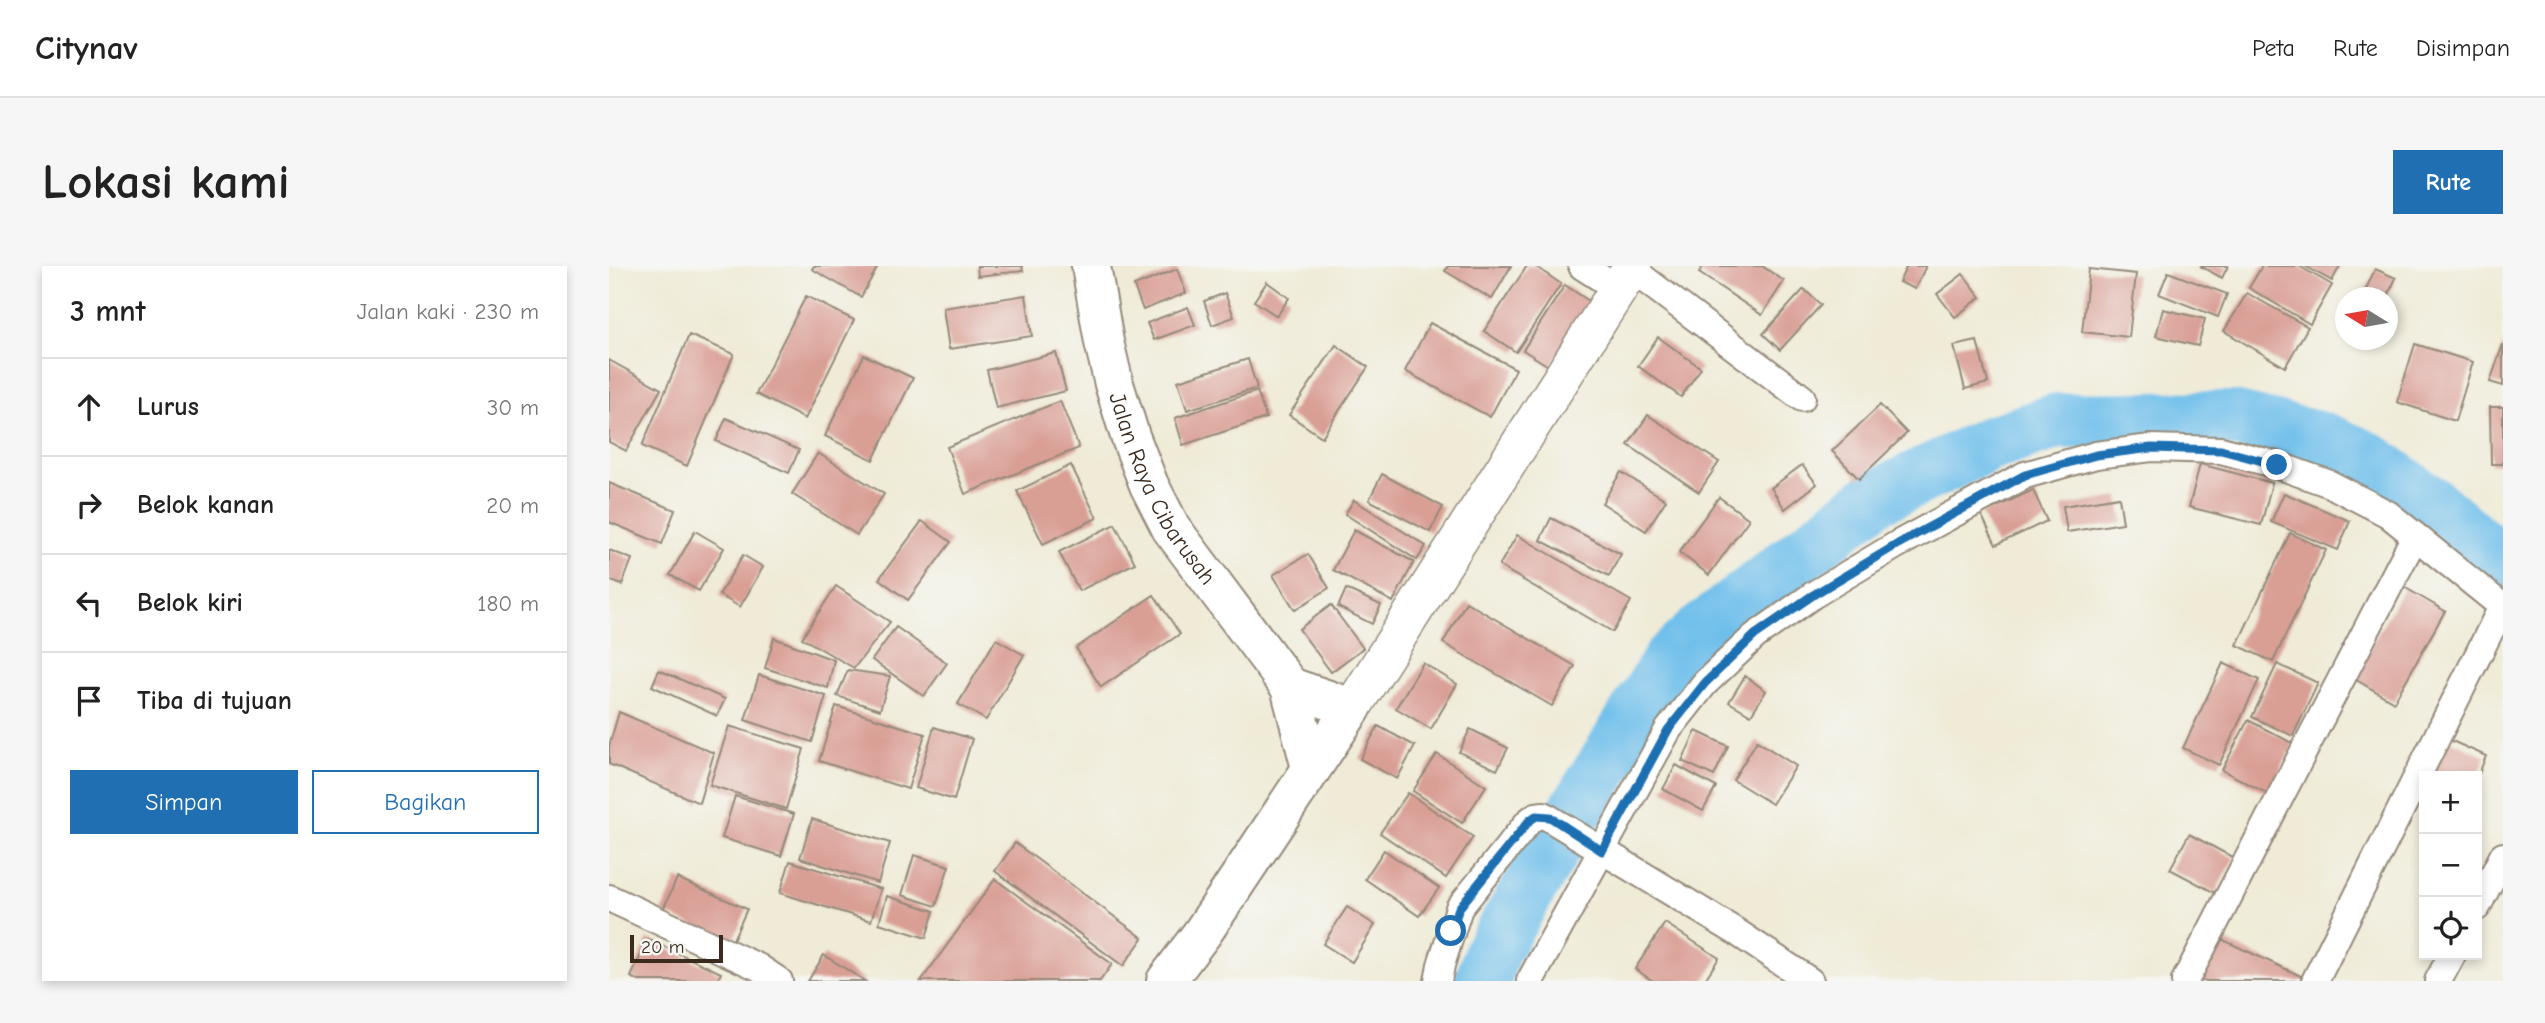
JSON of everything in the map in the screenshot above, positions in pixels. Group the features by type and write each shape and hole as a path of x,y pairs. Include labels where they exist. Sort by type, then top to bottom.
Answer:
{"main road":[{"name":"Jalan Raya Cibarusah","path":"1091,266 1114,384 1149,485 1171,528 1290,687 1311,768"},
{"path":"1166,981 1203,932 1352,708 1290,687"}],"street":[{"path":"1582,266 1627,275 1802,398"},
{"path":"1352,708 1627,275"},
{"path":"1530,981 1592,844 1668,730 1705,683 1755,635 1813,595 2025,475 2096,455 2151,448 2221,450 2277,465 2330,484 2388,514 2503,607 2315,981"},
{"path":"2185,981 2415,536"},
{"path":"1438,981 1459,908 1529,821 1544,815 1735,931 1810,981"},
{"path":"2482,897 2503,856"},
{"path":"609,898 758,967 779,981"},
{"path":"2438,981 2449,960"}],"building":[{"path":"814,266 878,266 861,297 812,269"},
{"path":"977,266 1022,266 1023,271 978,276"},
{"path":"1448,266 1511,266 1492,299 1445,271"},
{"path":"1527,266 1535,266 1561,284 1516,352 1484,331"},
{"path":"1703,266 1762,266 1784,281 1762,315 1699,273"},
{"path":"1907,266 1926,266 1915,289 1899,282"},
{"path":"2200,266 2228,266 2222,278"},
{"path":"2262,266 2299,266 2332,285 2310,324 2249,288"},
{"path":"2305,266 2340,266 2332,281"},
{"path":"1177,269 1186,293 1143,310 1134,286"},
{"path":"2089,269 2136,274 2129,337 2082,332"},
{"path":"2375,269 2396,278 2392,287 2367,287"},
{"path":"2168,272 2227,294 2218,317 2159,294"},
{"path":"1963,274 1981,297 1955,317 1937,294"},
{"path":"1267,282 1289,298 1277,316 1254,301"},
{"path":"1565,285 1592,303 1550,367 1523,350"},
{"path":"1804,289 1821,305 1780,350 1763,334"},
{"path":"1225,293 1234,317 1212,325 1204,301"},
{"path":"2247,293 2308,327 2285,367 2224,331"},
{"path":"1026,295 1032,336 949,349 943,308"},
{"path":"806,296 854,320 805,419 756,394"},
{"path":"1188,307 1195,325 1154,340 1147,323"},
{"path":"2163,309 2205,319 2198,346 2156,336"},
{"path":"1430,323 1516,369 1490,417 1405,371"},
{"path":"689,335 734,354 687,466 642,446"},
{"path":"1658,337 1701,368 1681,397 1638,366"},
{"path":"1977,341 1988,383 1965,389 1954,346"},
{"path":"2415,344 2473,362 2455,421 2397,402"},
{"path":"2503,344 2503,386 2490,382"},
{"path":"1336,345 1368,367 1322,437 1289,415"},
{"path":"1056,353 1066,391 996,408 987,370"},
{"path":"864,355 913,378 873,460 825,436"},
{"path":"1248,359 1257,388 1187,410 1178,381"},
{"path":"609,360 661,389 626,451 609,442"},
{"path":"1257,391 1266,418 1183,445 1175,418"},
{"path":"1060,401 1079,448 965,494 947,447"},
{"path":"1880,405 1907,433 1859,479 1832,451"},
{"path":"2490,407 2503,407 2503,464 2491,464"},
{"path":"1648,415 1719,462 1699,492 1628,445"},
{"path":"726,418 799,450 789,473 716,441"},
{"path":"818,453 884,494 857,535 792,494"},
{"path":"2200,464 2272,483 2261,525 2189,507"},
{"path":"1071,465 1097,518 1043,544 1017,491"},
{"path":"1802,465 1817,484 1785,509 1771,488"},
{"path":"1621,472 1666,500 1646,531 1602,503"},
{"path":"1382,474 1443,507 1430,532 1369,500"},
{"path":"609,483 675,510 662,544 609,522"},
{"path":"2033,490 2047,521 1996,545 1981,514"},
{"path":"2284,493 2350,521 2338,550 2271,522"},
{"path":"1719,497 1749,519 1709,575 1679,552"},
{"path":"2119,497 2123,523 2067,532 2063,506"},
{"path":"1354,500 1426,546 1417,560 1345,514"},
{"path":"1551,518 1621,554 1609,576 1540,540"},
{"path":"922,521 951,542 908,600 879,579"},
{"path":"1115,524 1135,563 1079,591 1059,552"},
{"path":"1354,530 1414,562 1393,602 1333,570"},
{"path":"695,531 724,548 699,591 670,575"},
{"path":"2290,533 2326,550 2273,662 2237,645"},
{"path":"1517,535 1631,601 1613,632 1499,566"},
{"path":"609,550 632,559 622,585 609,580"},
{"path":"1308,554 1329,588 1295,610 1273,575"},
{"path":"743,555 763,567 740,607 719,595"},
{"path":"836,586 890,622 854,668 802,638"},
{"path":"2404,587 2445,611 2394,702 2353,678"},
{"path":"1346,589 1381,605 1372,624 1338,607"},
{"path":"1154,595 1180,634 1101,687 1076,648"},
{"path":"1466,602 1575,666 1552,706 1443,643"},
{"path":"1331,605 1363,648 1331,672 1299,629"},
{"path":"896,627 947,663 924,696 872,660"},
{"path":"774,638 834,660 828,688 765,668"},
{"path":"996,639 1024,655 986,720 958,704"},
{"path":"1423,663 1457,684 1431,729 1396,708"},
{"path":"2223,663 2259,680 2219,765 2183,748"},
{"path":"2277,664 2318,683 2293,736 2252,717"},
{"path":"659,670 725,699 717,716 652,686"},
{"path":"848,670 890,676 880,710 837,696"},
{"path":"759,675 826,696 812,742 745,720"},
{"path":"1745,676 1766,691 1751,715 1729,702"},
{"path":"836,706 925,734 908,789 819,761"},
{"path":"619,712 714,753 699,803 609,764 609,746"},
{"path":"2248,720 2294,744 2268,794 2222,770"},
{"path":"729,726 804,749 786,809 710,785"},
{"path":"1378,726 1415,746 1397,779 1360,759"},
{"path":"934,727 972,739 954,800 916,788"},
{"path":"1470,729 1508,748 1497,770 1459,752"},
{"path":"1696,731 1728,746 1714,776 1682,761"},
{"path":"2443,737 2486,756 2480,771 2429,771"},
{"path":"1757,741 1796,766 1772,804 1733,780"},
{"path":"1437,754 1486,786 1462,823 1413,791"},
{"path":"1676,765 1716,787 1703,811 1663,789"},
{"path":"1408,793 1473,837 1446,878 1380,833"},
{"path":"735,796 794,814 781,856 722,838"},
{"path":"812,819 890,843 878,883 800,858"},
{"path":"2189,834 2234,858 2215,893 2170,869"},
{"path":"1015,843 1143,938 1123,966 995,871"},
{"path":"1384,850 1439,888 1419,916 1365,879"},
{"path":"914,855 949,866 936,906 902,895"},
{"path":"790,861 881,889 871,921 780,893"},
{"path":"677,878 747,909 732,942 662,912"},
{"path":"995,879 1112,964 1100,981 921,981"},
{"path":"887,896 934,911 926,938 879,923"},
{"path":"1347,907 1375,925 1352,962 1323,944"},
{"path":"1665,923 1719,958 1704,981 1653,981 1635,969"},
{"path":"2219,938 2305,978 2303,981 2198,981"},
{"path":"648,939 721,973 717,981 639,981 631,977"},
{"path":"824,955 865,981 808,981"}],"waterway":[{"path":"1483,981 1492,951 1671,659 1697,635 1875,498 1989,444 2057,421 2233,419 2326,441 2370,460 2434,506 2503,564"}],"route":[{"path":"1451,931 1459,908 1529,821 1536,816 1550,817 1602,851 1668,730 1705,683 1755,635 1813,595 1898,544 2025,475 2096,455 2151,448 2221,450 2277,465"}]}
